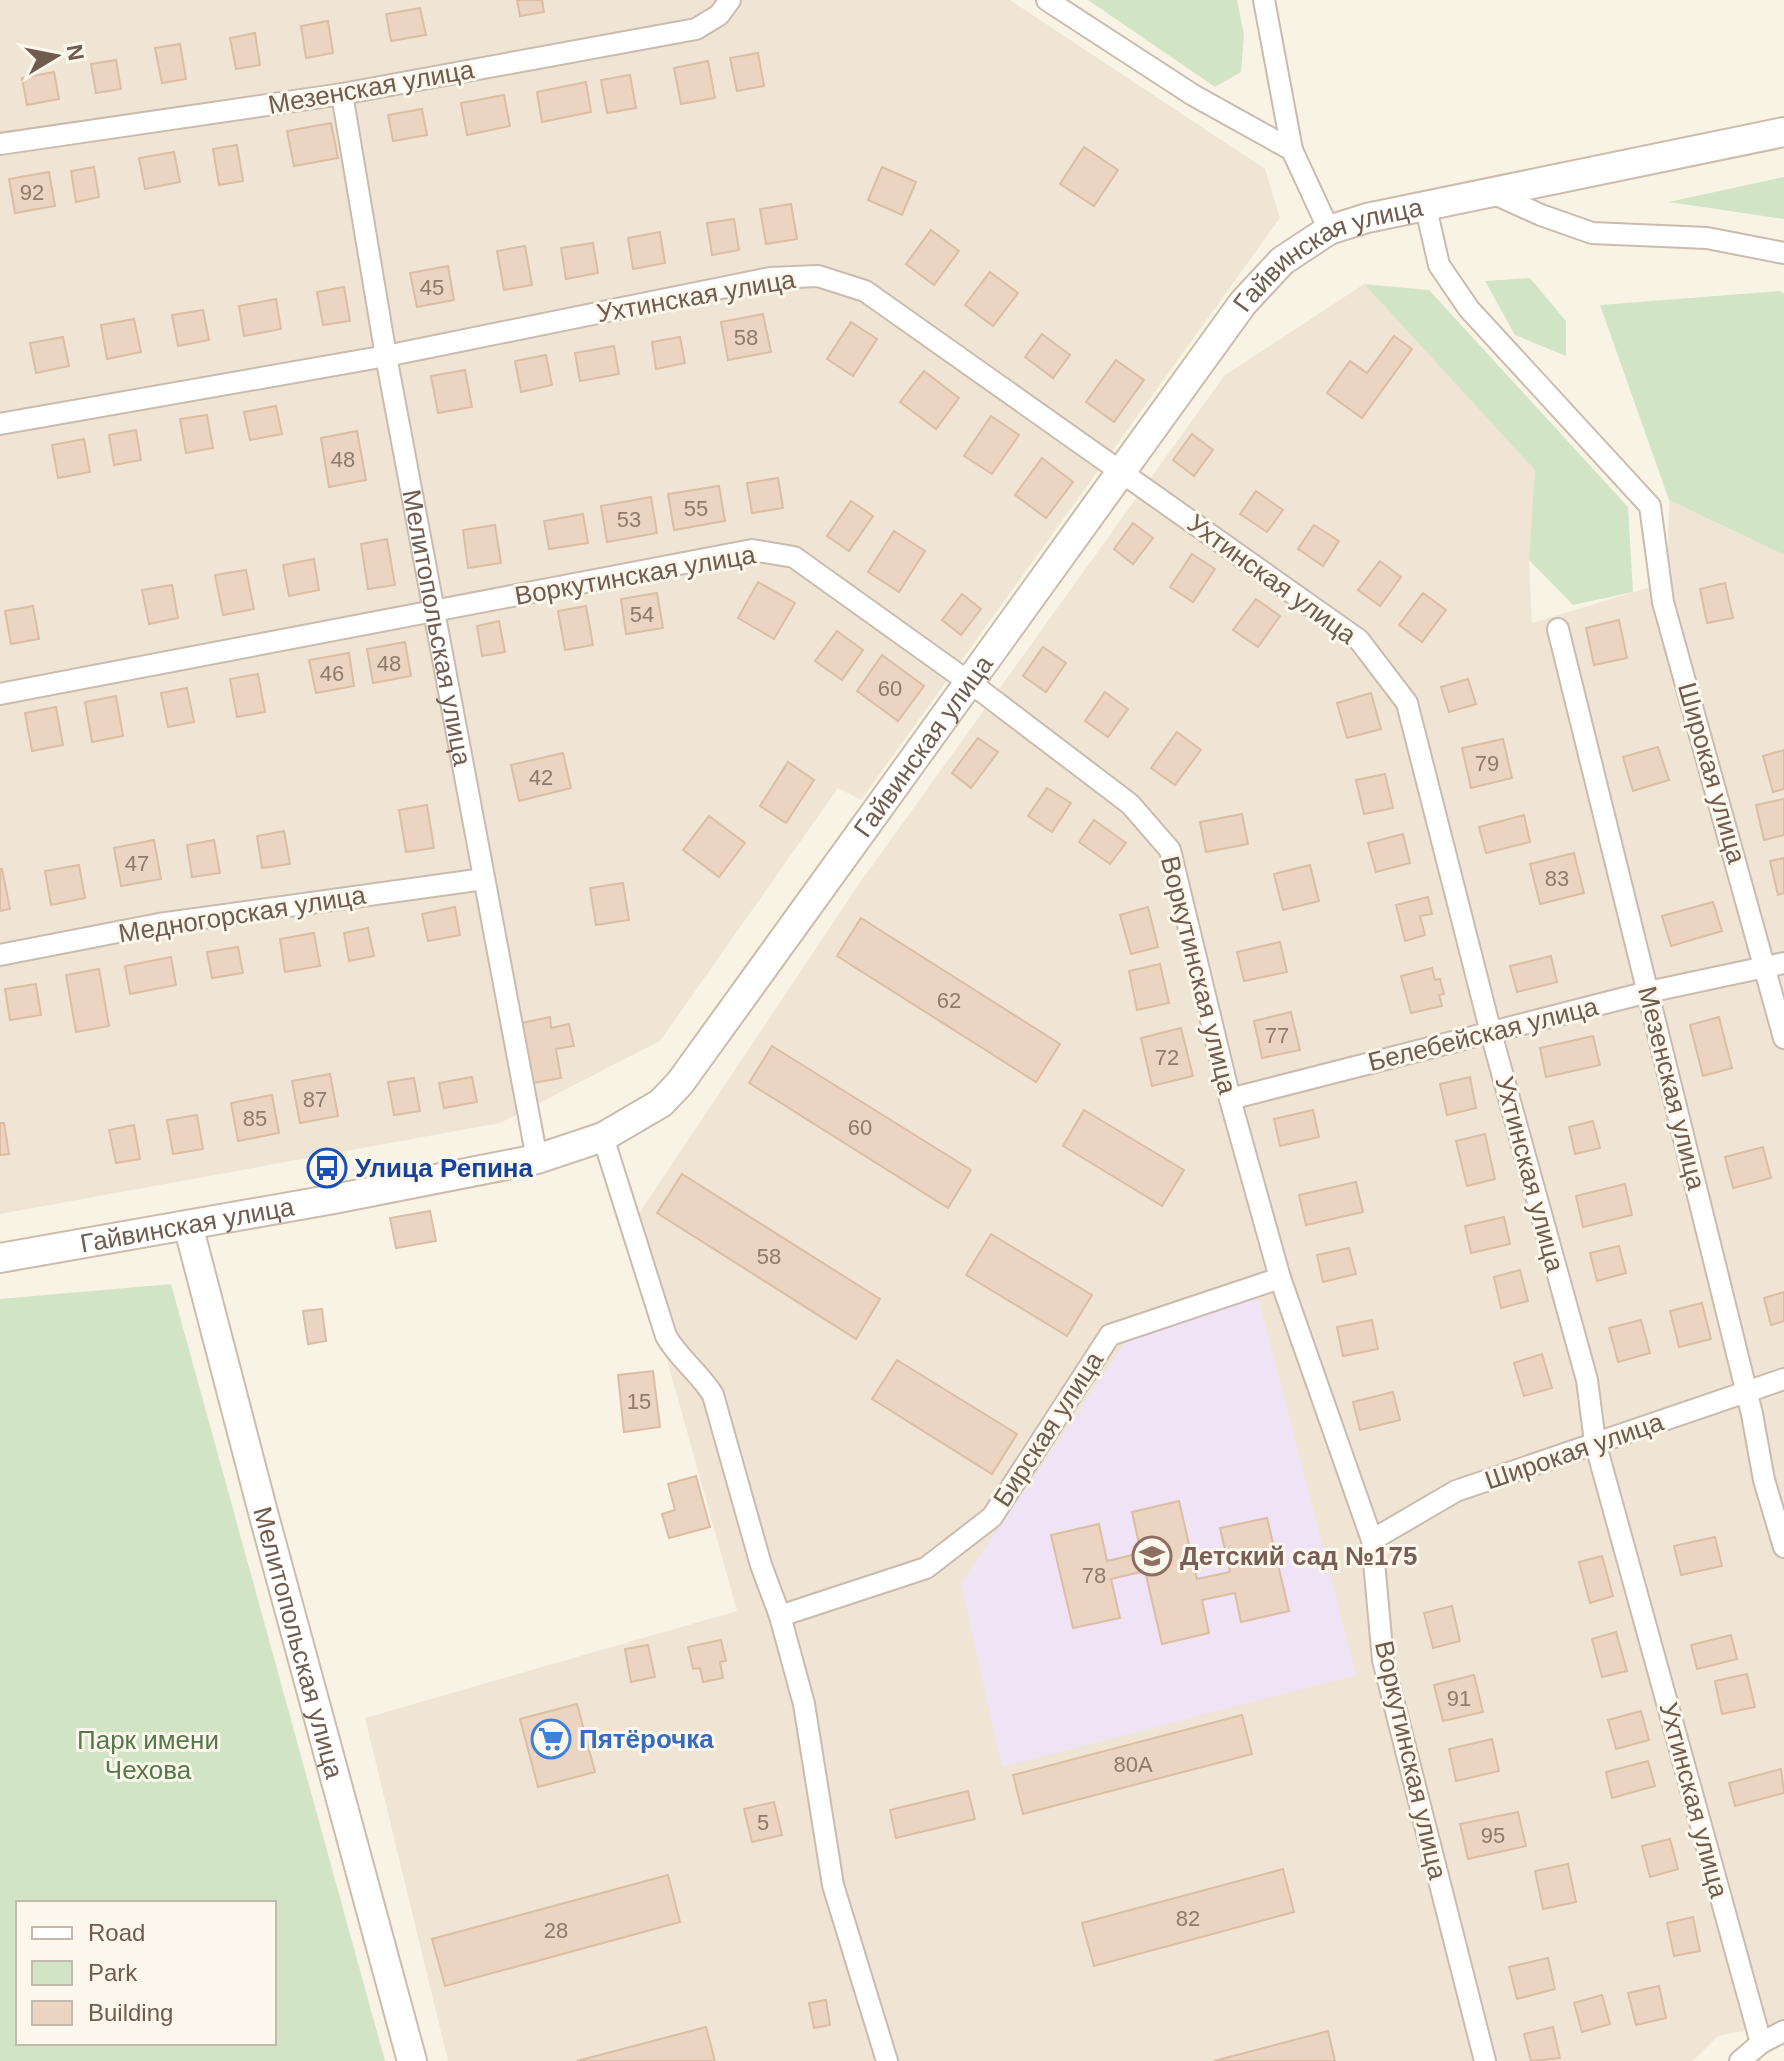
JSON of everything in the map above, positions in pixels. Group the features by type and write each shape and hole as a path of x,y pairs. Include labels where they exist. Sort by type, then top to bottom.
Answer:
{"main road":[{"name":"Гайвинская улица","path":"0,1258 537,1159 603,1137 661,1103 680,1083 1243,303 1282,261 1329,230 1425,204 1784,132"},
{"name":"Мелитопольская улица","path":"188,1225 412,2061"}],"street":[{"name":"Мезенская улица","path":"0,144 342,94 696,29 719,15 730,0"},
{"path":"1047,0 1193,95 1292,150"},
{"path":"1264,0 1292,150 1329,230"},
{"name":"Мелитопольская улица","path":"342,94 386,356 537,1159"},
{"path":"1488,191 1541,215 1592,233 1707,238 1784,253"},
{"name":"Широкая улица","path":"1425,204 1439,265 1451,285 1469,309 1650,506 1663,602 1775,965 1784,1038"},
{"name":"Ухтинская улица","path":"0,424 386,356 770,278 818,276 865,291 1359,640 1407,703 1491,1033 1587,1380 1595,1442 1761,2043"},
{"name":"Воркутинская улица","path":"0,694 752,550 794,557 1130,804 1170,850 1230,1099 1280,1278 1372,1540 1383,1660 1485,2061"},
{"name":"Мезенская улица","path":"1558,629 1746,1393 1764,1480 1784,1547"},
{"name":"Медногорская улица","path":"0,955 159,924 484,879"},
{"name":"Белебейская улица","path":"1230,1099 1648,992 1775,965"},
{"path":"603,1137 666,1336 713,1395 804,1704 833,1885 887,2061"},
{"name":"Бирская улица","path":"780,1616 926,1568 992,1517 1110,1335 1280,1278"},
{"name":"Широкая улица","path":"1372,1540 1456,1491 1784,1379"},
{"path":"1740,2061 1761,2043 1784,2031"}],"shaded area":[{"path":"0,0 1010,0 1265,169 1280,218 861,800 838,788 660,1041 500,1123 0,1214"},
{"path":"1364,284 1536,470 1529,560 1532,623 1667,582 1669,500 1784,555 1784,2023 1718,2036 1693,2061 448,2061 365,1718 737,1611 630,1227 859,884 1224,376"},
{"name":"Детский сад №175","path":"1258,1297 1356,1675 1002,1767 961,1583 1125,1342"}],"green space":[{"path":"1088,0 1237,0 1244,35 1241,72 1215,87"},
{"path":"1784,177 1784,219 1669,202"},
{"path":"1530,278 1566,321 1566,356 1515,335 1485,281"},
{"path":"1364,284 1429,290 1628,507 1633,592 1573,605 1529,560 1535,470"},
{"path":"1780,291 1784,294 1784,555 1669,500 1600,305"},
{"name":"Парк имени Чехова","path":"171,1284 385,2061 0,2061 0,1299"}],"building":[{"path":"517,0 542,0 544,12 520,16"},
{"path":"420,8 426,35 391,41 386,14"},
{"path":"328,21 333,53 306,58 301,26"},
{"path":"255,33 260,65 236,69 230,38"},
{"path":"180,44 186,79 162,83 155,48"},
{"path":"758,53 764,86 737,91 730,58"},
{"path":"116,60 121,89 96,93 91,64"},
{"path":"708,61 715,98 681,104 674,68"},
{"path":"54,72 59,99 27,105 22,78"},
{"path":"630,75 636,108 607,113 601,80"},
{"path":"586,82 591,112 542,122 537,92"},
{"path":"504,95 510,126 467,135 461,103"},
{"path":"422,109 427,135 393,141 388,115"},
{"path":"331,123 338,158 294,166 287,131"},
{"path":"237,145 243,181 219,185 213,149"},
{"path":"1084,147 1118,170 1094,206 1060,184"},
{"path":"174,152 180,182 145,189 139,158"},
{"path":"94,167 99,197 76,202 71,171"},
{"path":"882,167 916,182 902,215 868,200"},
{"path":"49,172 55,206 15,213 9,179"},
{"path":"791,204 797,239 766,244 760,209"},
{"path":"734,219 739,250 712,255 707,223"},
{"path":"931,230 959,251 934,285 906,264"},
{"path":"660,232 665,263 633,269 628,238"},
{"path":"593,243 598,273 566,279 561,248"},
{"path":"525,246 532,285 504,290 497,251"},
{"path":"448,266 454,300 417,307 410,273"},
{"path":"990,272 1018,293 993,326 965,305"},
{"path":"344,287 350,321 323,325 317,292"},
{"path":"276,299 281,329 244,336 239,306"},
{"path":"203,310 209,340 178,346 172,315"},
{"path":"763,314 771,352 728,360 721,322"},
{"path":"134,319 141,352 107,359 101,325"},
{"path":"851,322 877,339 853,376 827,359"},
{"path":"1042,334 1070,355 1053,378 1025,357"},
{"path":"1394,336 1412,349 1362,418 1327,393 1350,361 1367,373"},
{"path":"63,337 69,366 36,373 30,343"},
{"path":"680,337 685,363 656,369 652,342"},
{"path":"614,346 619,374 580,381 575,353"},
{"path":"546,355 552,385 521,392 515,361"},
{"path":"1116,360 1144,380 1114,422 1086,402"},
{"path":"465,370 472,407 438,413 431,376"},
{"path":"924,371 959,398 936,429 900,402"},
{"path":"276,406 282,434 250,440 244,412"},
{"path":"207,415 213,448 186,453 180,419"},
{"path":"991,416 1019,435 992,474 964,456"},
{"path":"136,430 141,460 114,465 109,435"},
{"path":"357,431 366,480 329,487 321,438"},
{"path":"1192,434 1213,450 1194,476 1173,460"},
{"path":"84,439 90,472 58,478 52,445"},
{"path":"1042,458 1073,482 1046,518 1015,495"},
{"path":"778,478 783,508 752,513 747,483"},
{"path":"719,486 725,521 674,530 668,494"},
{"path":"1256,491 1283,510 1267,532 1240,514"},
{"path":"651,497 657,533 607,542 601,506"},
{"path":"851,501 873,516 849,551 827,536"},
{"path":"583,514 588,543 549,549 544,521"},
{"path":"1133,523 1153,538 1133,564 1114,549"},
{"path":"495,525 501,563 468,568 463,530"},
{"path":"1314,525 1339,541 1323,566 1298,549"},
{"path":"894,531 925,551 899,592 868,572"},
{"path":"387,539 395,585 368,589 361,544"},
{"path":"1192,554 1215,569 1193,602 1170,587"},
{"path":"314,559 319,590 289,596 283,565"},
{"path":"1380,561 1401,577 1380,606 1358,590"},
{"path":"246,570 254,609 223,615 215,575"},
{"path":"758,582 795,603 774,639 738,618"},
{"path":"1725,583 1733,618 1707,623 1700,589"},
{"path":"172,585 178,618 149,624 142,590"},
{"path":"657,593 663,628 626,634 621,599"},
{"path":"1423,593 1446,610 1422,642 1399,625"},
{"path":"962,594 981,609 961,635 942,620"},
{"path":"1256,599 1280,616 1258,647 1233,630"},
{"path":"33,606 39,639 11,644 5,611"},
{"path":"586,606 593,645 565,650 558,611"},
{"path":"1619,620 1627,658 1594,665 1586,628"},
{"path":"499,621 505,652 482,656 477,626"},
{"path":"837,631 863,650 842,680 815,661"},
{"path":"405,642 411,676 373,683 367,649"},
{"path":"1043,647 1066,663 1046,692 1023,676"},
{"path":"349,653 354,686 316,693 309,660"},
{"path":"882,655 924,686 898,721 857,691"},
{"path":"258,674 265,712 237,717 230,679"},
{"path":"1468,679 1476,704 1449,712 1441,687"},
{"path":"187,688 194,722 168,727 161,693"},
{"path":"1105,692 1128,709 1108,737 1085,721"},
{"path":"1371,693 1381,729 1347,738 1337,703"},
{"path":"116,696 123,736 92,742 85,702"},
{"path":"56,707 63,745 32,751 25,713"},
{"path":"1177,732 1201,750 1175,785 1151,768"},
{"path":"978,738 998,752 971,788 952,773"},
{"path":"1503,739 1512,778 1471,788 1462,748"},
{"path":"1658,747 1669,780 1633,791 1623,757"},
{"path":"1784,750 1784,789 1773,792 1763,756"},
{"path":"563,753 571,788 519,801 511,765"},
{"path":"788,762 814,780 786,823 760,806"},
{"path":"1385,774 1393,808 1364,814 1356,780"},
{"path":"1047,788 1071,803 1052,832 1028,816"},
{"path":"1784,799 1784,835 1764,840 1756,805"},
{"path":"427,805 434,848 406,852 399,810"},
{"path":"1242,814 1248,844 1206,852 1200,822"},
{"path":"1524,815 1530,842 1486,853 1479,827"},
{"path":"709,816 745,843 719,877 683,850"},
{"path":"1094,820 1126,843 1110,864 1079,842"},
{"path":"284,831 290,864 262,868 257,836"},
{"path":"1403,834 1410,863 1376,872 1368,843"},
{"path":"154,840 161,879 121,886 114,848"},
{"path":"214,840 220,873 192,877 187,845"},
{"path":"1574,853 1584,893 1540,904 1530,864"},
{"path":"1784,858 1784,893 1778,895 1770,861"},
{"path":"79,865 85,898 51,905 45,871"},
{"path":"1310,865 1319,901 1283,910 1274,874"},
{"path":"0,869 10,909 0,911"},
{"path":"623,883 629,920 596,925 590,888"},
{"path":"1428,897 1432,914 1420,916 1425,935 1405,941 1396,905"},
{"path":"1713,902 1722,931 1671,946 1662,916"},
{"path":"455,907 460,935 428,941 422,914"},
{"path":"1148,907 1158,947 1131,954 1120,915"},
{"path":"861,918 1060,1044 1036,1082 837,956"},
{"path":"368,928 374,956 349,961 344,933"},
{"path":"314,933 320,966 285,972 280,939"},
{"path":"1280,942 1287,972 1244,981 1237,952"},
{"path":"238,947 243,973 212,978 207,952"},
{"path":"1551,956 1557,982 1517,992 1510,966"},
{"path":"171,957 176,985 130,994 125,966"},
{"path":"1160,964 1169,1003 1137,1010 1129,971"},
{"path":"1432,968 1435,980 1440,979 1444,994 1439,995 1442,1006 1411,1013 1401,976"},
{"path":"99,969 109,1026 76,1032 66,975"},
{"path":"36,984 41,1015 10,1020 5,989"},
{"path":"1291,1012 1300,1050 1262,1058 1254,1021"},
{"path":"550,1017 551,1028 569,1024 574,1046 556,1049 561,1078 533,1083 521,1023"},
{"path":"1719,1017 1732,1068 1703,1076 1690,1025"},
{"path":"1181,1028 1193,1076 1152,1086 1141,1038"},
{"path":"1593,1036 1600,1065 1546,1077 1540,1048"},
{"path":"772,1046 971,1170 948,1208 749,1083"},
{"path":"330,1074 338,1116 300,1123 292,1081"},
{"path":"472,1077 477,1102 444,1108 439,1083"},
{"path":"1470,1077 1476,1108 1447,1115 1440,1084"},
{"path":"414,1078 420,1111 394,1115 388,1082"},
{"path":"272,1095 279,1133 238,1141 231,1103"},
{"path":"1084,1110 1184,1170 1162,1206 1063,1146"},
{"path":"1313,1110 1319,1137 1280,1146 1274,1119"},
{"path":"197,1115 203,1149 173,1154 167,1120"},
{"path":"1593,1121 1600,1148 1575,1154 1569,1127"},
{"path":"0,1123 4,1123 9,1154 0,1155"},
{"path":"134,1125 140,1159 116,1163 109,1130"},
{"path":"1485,1134 1495,1179 1467,1186 1456,1141"},
{"path":"1763,1147 1771,1178 1733,1188 1725,1157"},
{"path":"682,1174 880,1299 856,1339 657,1213"},
{"path":"1356,1182 1363,1212 1306,1225 1299,1195"},
{"path":"1625,1184 1632,1215 1583,1227 1576,1196"},
{"path":"430,1211 436,1241 396,1248 390,1218"},
{"path":"1504,1217 1510,1244 1471,1253 1465,1226"},
{"path":"991,1234 1092,1295 1067,1336 966,1275"},
{"path":"1619,1246 1626,1273 1597,1281 1590,1253"},
{"path":"1349,1248 1356,1274 1323,1282 1317,1255"},
{"path":"1520,1270 1528,1301 1501,1308 1494,1277"},
{"path":"1784,1292 1784,1321 1771,1325 1764,1298"},
{"path":"1702,1303 1711,1339 1679,1347 1670,1311"},
{"path":"322,1309 326,1341 308,1344 303,1311"},
{"path":"1372,1320 1378,1349 1343,1356 1337,1327"},
{"path":"1641,1320 1650,1353 1618,1362 1609,1328"},
{"path":"1542,1354 1552,1388 1524,1396 1514,1363"},
{"path":"897,1360 1017,1434 992,1474 872,1399"},
{"path":"653,1371 660,1427 624,1432 618,1375"},
{"path":"1393,1392 1400,1420 1360,1430 1353,1402"},
{"path":"696,1476 710,1527 669,1538 662,1514 675,1510 668,1484"},
{"path":"1179,1501 1197,1579 1230,1572 1220,1528 1267,1518 1289,1611 1241,1622 1235,1593 1202,1600 1209,1633 1162,1644 1145,1571 1111,1579 1120,1618 1073,1628 1051,1535 1099,1524 1107,1561 1141,1553 1132,1512"},
{"path":"1715,1537 1722,1566 1681,1575 1674,1546"},
{"path":"1602,1556 1613,1596 1590,1603 1579,1562"},
{"path":"1452,1606 1460,1641 1433,1648 1424,1613"},
{"path":"1616,1632 1627,1671 1602,1677 1592,1639"},
{"path":"1731,1635 1737,1659 1697,1669 1691,1645"},
{"path":"721,1640 726,1661 720,1662 723,1678 703,1682 700,1668 693,1669 688,1647"},
{"path":"648,1645 655,1677 631,1682 625,1649"},
{"path":"1747,1674 1755,1707 1722,1714 1715,1681"},
{"path":"1474,1675 1483,1712 1443,1721 1434,1685"},
{"path":"577,1704 595,1772 538,1787 520,1719"},
{"path":"1641,1711 1649,1740 1616,1749 1608,1720"},
{"path":"1242,1715 1252,1754 1023,1814 1013,1775"},
{"path":"1492,1739 1499,1771 1456,1781 1449,1749"},
{"path":"1648,1761 1655,1786 1612,1798 1606,1772"},
{"path":"1781,1769 1784,1793 1735,1806 1729,1783"},
{"path":"968,1791 975,1819 896,1838 890,1810"},
{"path":"774,1802 782,1835 752,1842 744,1809"},
{"path":"1518,1812 1526,1846 1468,1859 1460,1824"},
{"path":"1670,1839 1678,1869 1650,1877 1642,1846"},
{"path":"1568,1864 1576,1902 1543,1909 1535,1871"},
{"path":"1283,1869 1294,1912 1094,1966 1082,1923"},
{"path":"668,1875 680,1922 445,1986 432,1939"},
{"path":"1693,1917 1700,1951 1674,1956 1667,1923"},
{"path":"1548,1958 1555,1989 1517,1999 1509,1967"},
{"path":"1659,1986 1666,2018 1636,2025 1628,1993"},
{"path":"1602,1995 1610,2024 1582,2032 1574,2003"},
{"path":"826,2000 830,2025 814,2028 809,2003"},
{"path":"706,2027 715,2061 577,2061"},
{"path":"1553,2027 1560,2058 1531,2061 1524,2034"},
{"path":"1328,2031 1335,2061 1214,2061"}],"place":[{"name":"Улица Репина","path":"327,1168"},
{"name":"Детский сад №175","path":"1152,1556"},
{"name":"Пятёрочка","path":"551,1739"}]}
